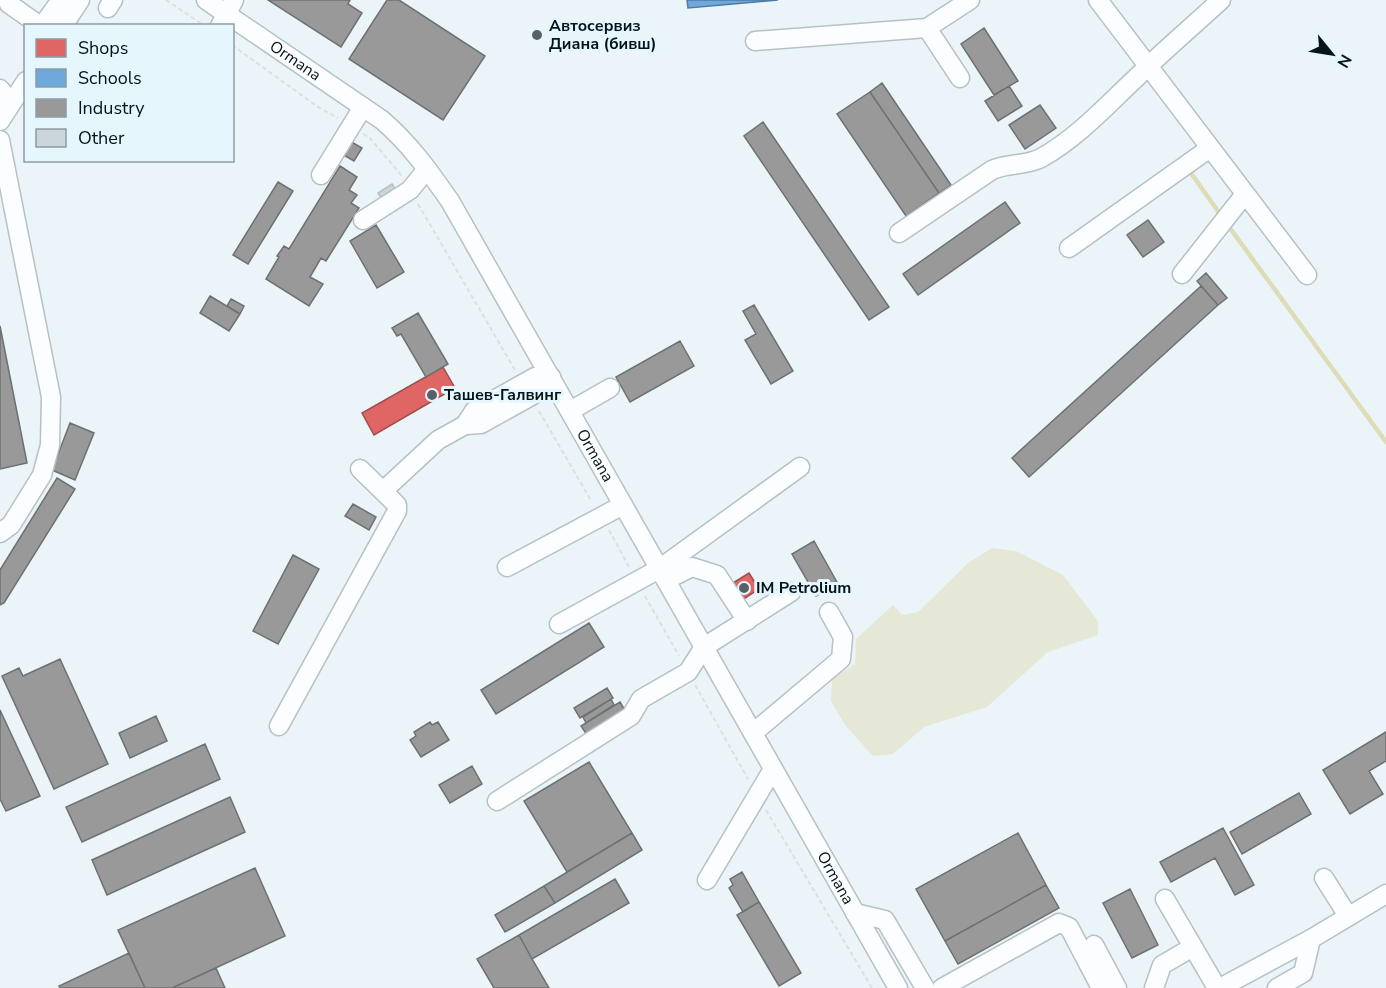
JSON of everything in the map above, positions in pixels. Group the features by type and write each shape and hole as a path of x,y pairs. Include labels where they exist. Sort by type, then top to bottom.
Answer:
{"street":[{"path":"8,0 9,4 38,24"},
{"path":"41,24 61,0"},
{"path":"64,24 80,0"},
{"name":"Ormana","path":"206,0 363,107 398,134 450,201 898,988"},
{"path":"755,41 927,28 970,0"},
{"path":"1098,0 1306,275"},
{"path":"899,233 992,170 1002,165 1032,162 1078,132 1221,0"},
{"path":"927,28 960,78"},
{"path":"0,121 6,96 24,82"},
{"path":"321,175 363,107"},
{"path":"0,140 51,397 50,446 42,475 11,525 0,533"},
{"path":"1069,248 1210,148"},
{"path":"363,220 410,190 427,169"},
{"path":"1182,274 1245,194"},
{"path":"465,425 474,411 523,383 535,377 551,377"},
{"path":"384,491 438,440 465,425 481,424 542,390 551,377"},
{"path":"570,411 610,388"},
{"path":"663,574 800,467"},
{"path":"279,726 397,511 397,505 360,469"},
{"path":"507,567 623,505"},
{"path":"559,624 663,574 692,567 717,575 747,621"},
{"path":"497,801 631,716 640,699 688,672 704,647 791,592"},
{"path":"753,733 841,659 843,637 829,612"},
{"path":"707,880 773,769"},
{"path":"1324,878 1348,916"},
{"path":"1165,899 1218,988 1311,939 1386,894"},
{"path":"855,912 885,920 925,988"},
{"path":"942,988 1059,923 1069,927 1101,988"},
{"path":"1277,988 1303,973 1311,939"},
{"path":"1094,945 1117,988"},
{"path":"1154,988 1162,965 1193,947"}],"path":[{"path":"166,0 201,24"},
{"path":"234,46 318,106"},
{"path":"369,137 401,175 523,383"}],"green space":[{"path":"992,548 1016,551 1063,575 1098,621 1098,635 1048,652 987,707 924,727 893,754 873,756 845,725 831,701 832,679 855,664 856,639 893,605 902,615 918,612 968,563"}],"building: Shops":[{"path":"443,367 455,388 374,435 362,413"},
{"path":"749,573 759,589 739,602 728,586"}],"building: Schools":[{"path":"687,0 778,0 688,8"}],"building: Industry":[{"path":"268,0 350,0 348,4 362,13 341,47"},
{"path":"387,0 399,0 485,56 443,120 349,59"},
{"path":"984,28 1018,81 994,95 961,44"},
{"path":"882,83 951,185 939,193 870,92"},
{"path":"1009,86 1022,106 998,121 985,101"},
{"path":"870,92 939,193 906,216 837,114"},
{"path":"1040,105 1056,128 1025,149 1009,125"},
{"path":"763,122 889,307 869,320 744,136"},
{"path":"348,140 362,148 354,161 340,153"},
{"path":"340,166 357,177 349,190 357,195 351,203 359,208 326,261 321,258 310,277 323,284 309,306 266,279 279,257 277,256 284,246 289,249"},
{"path":"278,182 293,191 248,264 233,255"},
{"path":"1005,202 1020,223 918,295 903,274"},
{"path":"1148,220 1164,242 1143,257 1127,235"},
{"path":"376,225 404,272 377,288 350,241"},
{"path":"1206,273 1227,298 1218,305 1197,281"},
{"path":"1201,286 1218,305 1029,477 1012,458"},
{"path":"210,296 240,314 229,331 200,313"},
{"path":"231,299 244,306 240,314 227,306"},
{"path":"754,305 793,371 771,384 745,340 756,334 743,311"},
{"path":"418,313 448,364 426,377 401,334 397,336 392,328"},
{"path":"0,326 27,463 0,469"},
{"path":"680,341 694,366 630,402 616,377"},
{"path":"70,423 94,433 75,480 52,470"},
{"path":"57,478 75,489 4,603 0,605 0,570"},
{"path":"353,504 376,517 369,530 345,516"},
{"path":"814,541 838,584 816,596 792,554"},
{"path":"293,555 319,569 278,644 253,631"},
{"path":"589,623 604,647 496,714 481,690"},
{"path":"60,659 108,764 54,789 2,676 19,668 23,676"},
{"path":"607,688 613,698 580,718 574,708"},
{"path":"611,699 614,705 586,723 583,717"},
{"path":"620,702 627,714 589,738 581,726"},
{"path":"0,710 40,796 6,811 0,799"},
{"path":"156,716 167,741 130,758 119,733"},
{"path":"430,722 432,725 438,722 449,740 421,757 410,740 416,736 414,732"},
{"path":"1386,732 1386,761 1369,771 1383,794 1350,814 1323,770"},
{"path":"205,744 220,779 82,842 66,807"},
{"path":"589,762 632,833 567,872 524,801"},
{"path":"472,766 482,784 450,803 439,785"},
{"path":"1299,793 1311,814 1242,854 1230,832"},
{"path":"230,797 245,832 107,895 92,860"},
{"path":"1223,828 1254,885 1235,895 1215,858 1171,882 1160,862"},
{"path":"632,833 642,850 555,903 544,886"},
{"path":"1018,833 1046,885 945,941 916,889"},
{"path":"255,868 285,936 172,988 145,988 118,930"},
{"path":"742,872 759,902 743,912 729,888 733,885 730,879"},
{"path":"615,879 629,903 532,959 519,935"},
{"path":"1046,885 1059,908 958,964 945,941"},
{"path":"544,886 555,903 505,932 495,915"},
{"path":"1130,889 1158,945 1132,958 1103,903"},
{"path":"759,902 801,973 779,986 737,915"},
{"path":"519,935 549,988 494,988 477,959"},
{"path":"129,953 145,988 60,988 59,986"},
{"path":"216,968 225,988 172,988"}],"building: Other":[{"path":"392,184 397,192 383,201 378,193"}],"waterway":[{"path":"1191,173 1222,217"},
{"path":"1227,224 1386,442"}],"place":[{"name":"Автосервиз Диана (бивш)","path":"537,35"},
{"name":"Ташев-Галвинг","path":"432,395"},
{"name":"IM Petrolium","path":"744,588"}]}
